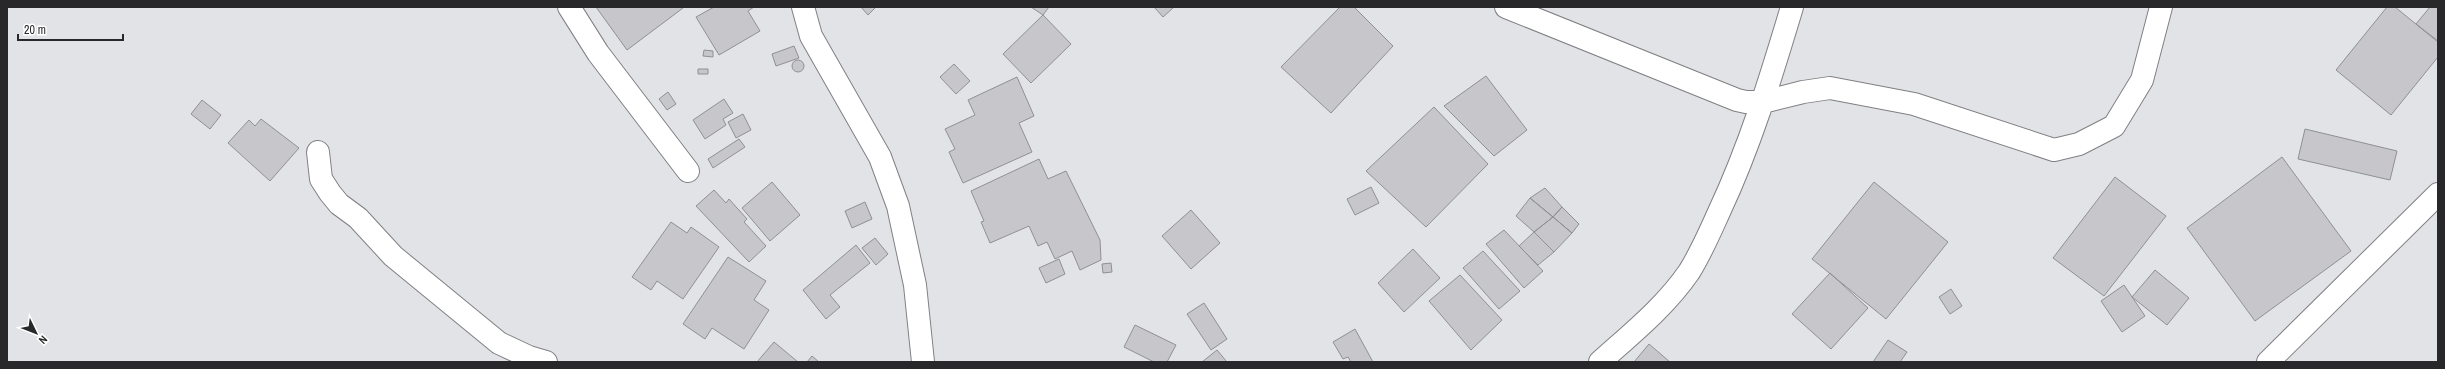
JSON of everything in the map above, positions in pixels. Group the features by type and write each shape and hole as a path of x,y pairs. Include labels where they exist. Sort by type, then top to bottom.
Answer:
{"street":[{"path":"569,7 598,53 688,171"},
{"path":"803,7 811,36 880,157 898,206 915,285 923,362"},
{"path":"1506,7 1725,96 1746,102 1763,102 1803,92 1830,88 1914,104 2054,150 2080,144 2114,126 2142,80 2161,7"},
{"path":"1600,362 1662,305 1689,272 1703,247 1733,183 1763,102 1792,7"},
{"path":"318,152 321,179 330,193 339,204 358,218 392,256 499,343 528,357 546,362"},
{"path":"2268,362 2438,194"}],"building":[{"path":"596,7 683,7 683,8 627,50"},
{"path":"714,7 754,7 748,11 760,31 719,55 696,17"},
{"path":"861,7 876,7 868,15"},
{"path":"1031,7 1049,7 1043,15"},
{"path":"1154,7 1174,7 1163,17"},
{"path":"1340,7 1354,7 1393,46 1331,113 1281,67"},
{"path":"2387,7 2395,7 2438,42 2438,57 2391,115 2336,70"},
{"path":"2430,7 2438,7 2438,41 2416,24"},
{"path":"1043,15 1071,44 1031,83 1003,54"},
{"path":"794,46 799,58 776,66 772,54"},
{"path":"704,50 713,51 713,57 703,56"},
{"path":"798,60 802,62 804,66 802,70 798,72 794,70 792,66 794,62"},
{"path":"954,64 970,81 956,94 940,77"},
{"path":"698,69 708,69 708,74 698,74"},
{"path":"1486,76 1527,130 1494,156 1444,106"},
{"path":"1017,77 1034,116 1019,123 1032,152 963,183 949,152 955,149 945,129 975,115 968,100"},
{"path":"668,92 676,104 667,110 659,99"},
{"path":"724,99 733,113 723,119 726,125 705,139 693,120"},
{"path":"202,100 221,115 210,129 191,114"},
{"path":"1434,107 1488,164 1426,227 1366,171"},
{"path":"743,114 751,130 736,138 728,122"},
{"path":"261,119 299,148 270,181 228,143 249,120 255,126"},
{"path":"2305,129 2397,151 2390,180 2298,159"},
{"path":"739,139 745,147 713,168 708,159"},
{"path":"2282,157 2351,251 2255,321 2187,228"},
{"path":"1039,159 1048,179 1066,171 1100,240 1101,260 1080,270 1072,251 1055,259 1047,242 1038,246 1029,226 990,243 981,222 984,221 971,191"},
{"path":"2115,177 2166,216 2104,296 2053,258"},
{"path":"772,182 800,215 770,241 742,208"},
{"path":"1874,182 1948,242 1886,319 1812,259"},
{"path":"1371,187 1379,203 1355,215 1347,199"},
{"path":"1545,188 1562,207 1553,217 1530,198"},
{"path":"714,190 726,203 729,199 747,219 744,222 766,246 749,262 696,206"},
{"path":"1530,198 1553,217 1534,232 1516,216"},
{"path":"865,202 872,219 852,228 845,211"},
{"path":"1562,207 1579,224 1572,233 1553,217"},
{"path":"1191,210 1220,243 1191,269 1162,236"},
{"path":"1553,217 1572,233 1554,252 1534,232"},
{"path":"671,222 687,233 691,227 719,247 683,299 657,281 651,290 632,277"},
{"path":"1504,230 1543,271 1524,288 1486,244"},
{"path":"1534,232 1554,252 1538,265 1519,246"},
{"path":"875,238 888,254 876,265 862,248"},
{"path":"856,245 870,263 830,295 840,307 826,319 803,290"},
{"path":"1413,249 1440,278 1404,312 1378,283"},
{"path":"1483,251 1520,291 1499,309 1463,268"},
{"path":"728,257 766,281 754,300 769,310 744,349 712,328 705,339 683,324"},
{"path":"1059,259 1065,274 1046,283 1039,268"},
{"path":"1111,263 1112,272 1103,273 1102,264"},
{"path":"2155,270 2189,298 2167,325 2132,297"},
{"path":"1830,273 1868,308 1831,349 1792,314"},
{"path":"1460,275 1502,320 1471,350 1429,301"},
{"path":"2124,285 2145,316 2122,332 2101,301"},
{"path":"1951,289 1962,306 1950,314 1939,297"},
{"path":"1204,303 1227,339 1211,350 1187,314"},
{"path":"1135,325 1176,345 1167,362 1154,362 1124,347"},
{"path":"1355,329 1373,362 1351,362 1348,357 1343,359 1333,342"},
{"path":"1888,340 1907,352 1900,362 1873,362"},
{"path":"774,342 798,362 757,362"},
{"path":"1649,344 1670,362 1634,362"},
{"path":"1217,350 1227,362 1202,362"},
{"path":"812,356 819,362 807,362"}]}
